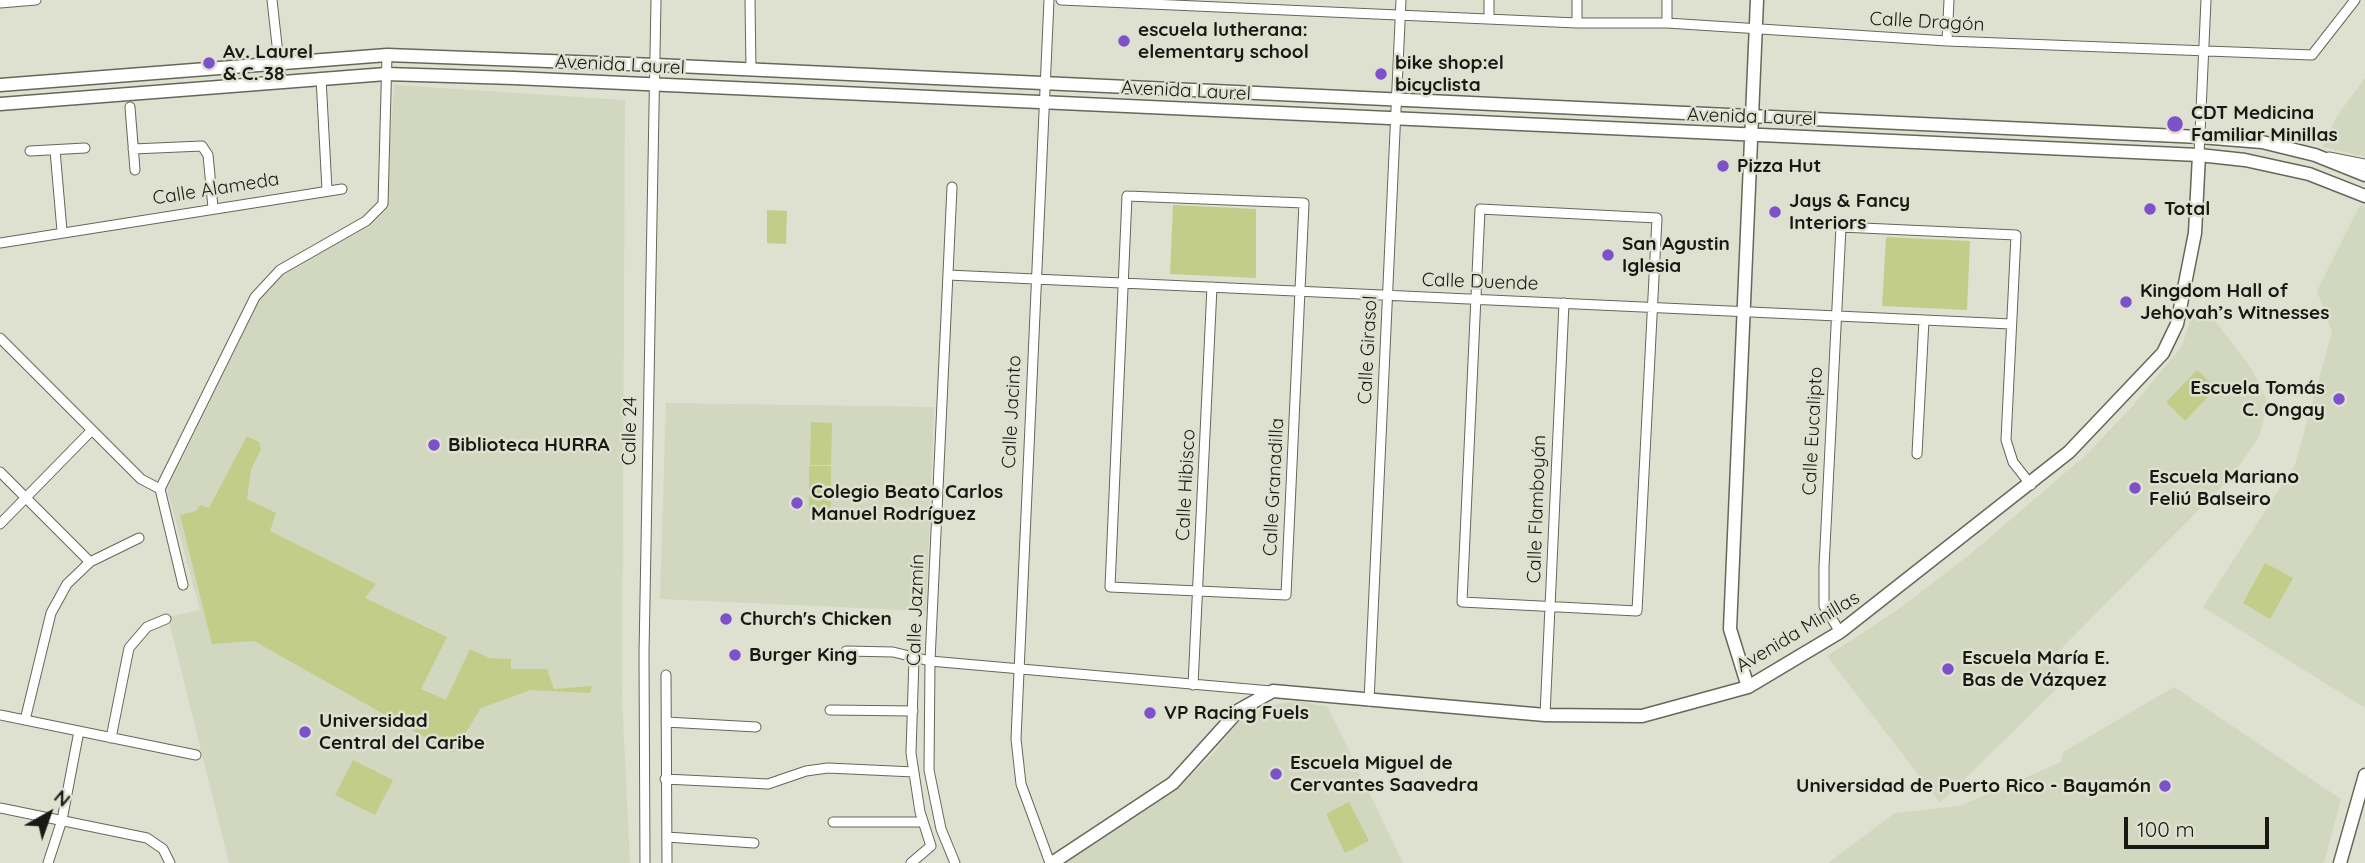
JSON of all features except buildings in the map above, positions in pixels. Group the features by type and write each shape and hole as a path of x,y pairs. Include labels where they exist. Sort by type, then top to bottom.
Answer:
{"street":[{"path":"0,3 36,0"},
{"path":"272,0 281,81"},
{"name":"Calle 24","path":"645,863 644,646 656,0"},
{"path":"750,0 751,70"},
{"name":"Calle Jacinto","path":"1049,0 1016,739 1021,784 1051,863"},
{"name":"Calle Dragón","path":"1061,0 1577,23 1667,23 1947,41 2312,55 2356,0"},
{"name":"Calle Girasol","path":"1369,701 1401,0"},
{"path":"1489,0 1489,19"},
{"path":"1577,0 1577,23"},
{"path":"1667,0 1667,23"},
{"path":"1748,687 1730,629 1757,0"},
{"path":"1947,41 1950,0"},
{"path":"2199,155 2206,0"},
{"path":"183,585 160,489 255,297 280,270 366,221 383,204 387,55"},
{"name":"Avenida Laurel","path":"0,85 387,55 656,65 2200,137 2262,142 2315,155 2365,175"},
{"name":"Avenida Laurel","path":"0,104 386,74 2199,155 2245,160 2309,174 2365,196"},
{"path":"321,78 327,190"},
{"path":"130,107 135,170"},
{"path":"133,149 202,146 208,155 213,208"},
{"path":"30,152 85,148"},
{"path":"55,150 62,231"},
{"name":"Avenida Minillas","path":"1273,691 1545,715 1642,716 1748,687 1840,632 2031,485 2069,452 2163,353 2177,324 2195,233 2199,155"},
{"path":"2315,155 2365,163"},
{"name":"Calle Jazmín","path":"952,187 930,661 929,770 941,829 955,863"},
{"name":"Calle Alameda","path":"0,243 62,231 342,189"},
{"path":"1198,591 1110,587 1127,195 1304,203 1300,291"},
{"path":"1480,209 1657,218 1637,611 1462,602 1476,299 1480,209"},
{"name":"Calle Eucalipto","path":"1840,632 1824,606 1841,227 2016,235 2011,324"},
{"name":"Calle Duende","path":"948,275 2011,324"},
{"name":"Calle Hibisco","path":"1193,685 1212,287"},
{"name":"Calle Granadilla","path":"1198,591 1286,595 1300,291"},
{"name":"Calle Flamboyán","path":"1545,715 1564,303"},
{"path":"1917,454 1924,320"},
{"path":"2011,324 2006,440 2013,462 2031,485"},
{"path":"0,338 141,479 160,489"},
{"path":"0,524 92,430"},
{"path":"0,472 90,562"},
{"path":"25,720 51,612 67,584 90,562 139,538"},
{"path":"111,738 129,648 147,627 166,619"},
{"path":"846,651 893,652 930,661 1273,691"},
{"path":"911,863 931,846 922,822 914,772 914,658"},
{"path":"666,675 667,863"},
{"path":"1051,863 1174,783 1239,710 1273,691"},
{"path":"830,710 913,711"},
{"path":"0,715 196,755"},
{"path":"666,722 756,727"},
{"path":"48,863 62,820 79,731"},
{"path":"665,779 768,783 806,771 828,768 914,772"},
{"path":"2340,863 2365,775"},
{"path":"0,808 147,838 163,849 170,863"},
{"path":"833,822 922,822"},
{"path":"667,837 754,843"}],"shaded area":[{"path":"2365,78 2365,157 2323,147 2337,116"},
{"path":"394,85 625,100 622,698 630,863 229,863 168,617 200,610 167,489 261,297 280,276 379,216 386,207"},
{"name":"Escuela Tomás C. Ongay","path":"2360,205 2365,207 2365,708 2203,607 2295,465 2332,332 2317,291"},
{"path":"2193,311 2215,321 2252,369 2268,403 2259,437 2233,475 2051,659 2067,679 1940,803 1827,656 1896,611 1968,556 2085,456 2130,409 2182,346"},
{"name":"Colegio Beato Carlos Manuel Rodríguez","path":"666,403 934,407 926,611 660,599"},
{"name":"Universidad de Puerto Rico - Bayamón","path":"2174,687 2341,799 2324,863 1828,863 1895,813 1960,806 2061,762 2063,752"},
{"name":"Escuela Miguel de Cervantes Saavedra","path":"1298,701 1328,707 1403,863 1065,863 1173,792 1212,755 1237,724 1267,706"}],"green space":[{"path":"1173,205 1256,209 1256,278 1170,274"},
{"path":"767,210 787,211 786,244 767,243"},
{"path":"1886,237 1970,241 1967,310 1882,306"},
{"path":"2197,370 2216,388 2185,421 2166,402"},
{"path":"811,422 832,423 831,465 810,465"},
{"path":"247,436 259,442 261,449 251,470 247,499 276,513 270,531 376,584 365,598 447,637 421,689 446,700 470,649 489,658 511,659 511,669 547,669 554,689 592,686 590,693 531,690 481,708 453,753 254,641 212,644 180,515 196,511 200,505 209,508"},
{"path":"809,466 831,466 831,509 809,509"},
{"path":"2265,563 2293,578 2270,619 2243,603"},
{"path":"353,760 393,780 375,815 335,795"},
{"path":"1349,802 1369,841 1345,853 1326,814"}],"place":[{"name":"escuela lutherana: elementary school","path":"1124,41"},
{"name":"Av. Laurel & C. 38","path":"209,63"},
{"name":"bike shop:el bicyclista","path":"1381,74"},
{"name":"CDT Medicina Familiar Minillas","path":"2175,124"},
{"name":"Pizza Hut","path":"1723,166"},
{"name":"Total","path":"2150,209"},
{"name":"Jays & Fancy Interiors","path":"1775,212"},
{"name":"San Agustin Iglesia","path":"1608,255"},
{"name":"Kingdom Hall of Jehovah’s Witnesses","path":"2126,302"},
{"name":"Escuela Tomás C. Ongay","path":"2339,399"},
{"name":"Biblioteca HURRA","path":"434,445"},
{"name":"Escuela Mariano Feliú Balseiro","path":"2135,488"},
{"name":"Colegio Beato Carlos Manuel Rodríguez","path":"797,503"},
{"name":"Church's Chicken","path":"726,619"},
{"name":"Burger King","path":"735,655"},
{"name":"Escuela María E. Bas de Vázquez","path":"1948,669"},
{"name":"VP Racing Fuels","path":"1150,713"},
{"name":"Universidad Central del Caribe","path":"305,732"},
{"name":"Escuela Miguel de Cervantes Saavedra","path":"1276,774"},
{"name":"Universidad de Puerto Rico - Bayamón","path":"2165,786"}]}
